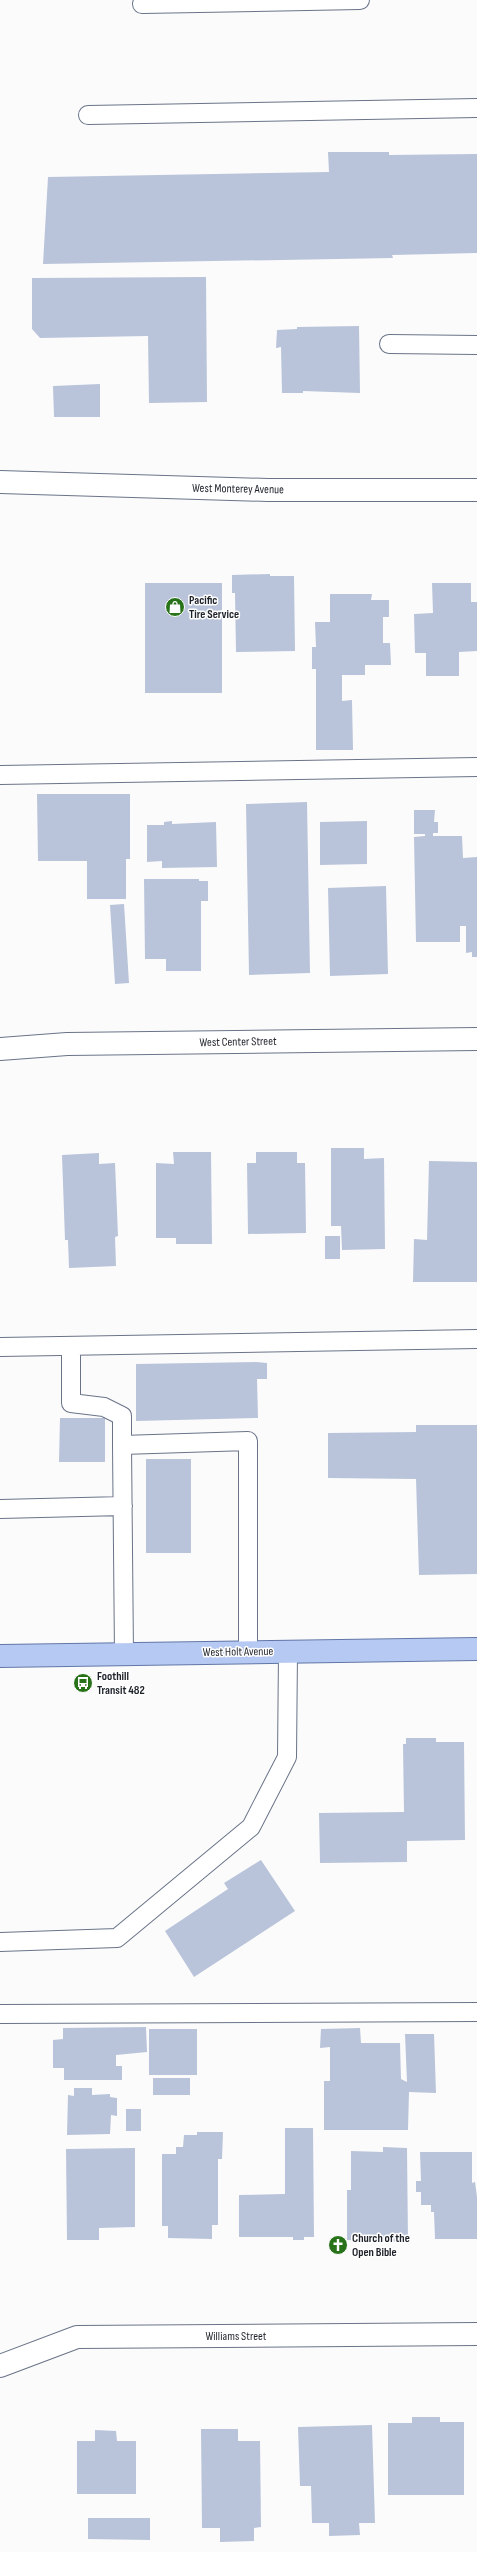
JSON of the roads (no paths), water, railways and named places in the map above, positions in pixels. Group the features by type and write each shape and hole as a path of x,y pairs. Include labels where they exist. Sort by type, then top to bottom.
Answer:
{"main road":[{"name":"West Holt Avenue","path":"0,1656 477,1649"}],"street":[{"name":"West Monterey Avenue","path":"0,482 268,490 477,490"},
{"name":"West Center Street","path":"0,1049 67,1044 477,1039"},
{"name":"Williams Street","path":"0,2366 77,2337 477,2334"}],"lane":[{"path":"142,4 360,0"},
{"path":"88,115 477,108"},
{"path":"389,344 477,345"},
{"path":"0,775 477,767"},
{"path":"0,1347 477,1340"},
{"path":"71,1346 71,1403 104,1408 122,1416 124,1654"},
{"path":"122,1445 248,1441 248,1652"},
{"path":"0,1509 123,1506"},
{"path":"0,1942 117,1938 250,1827 286,1757 288,1652"},
{"path":"0,2014 477,2012"}],"place":[{"name":"Pacific Tire Service","path":"175,607"},
{"name":"Foothill Transit 482","path":"83,1683"},
{"name":"Church of the Open Bible","path":"338,2245"}]}
